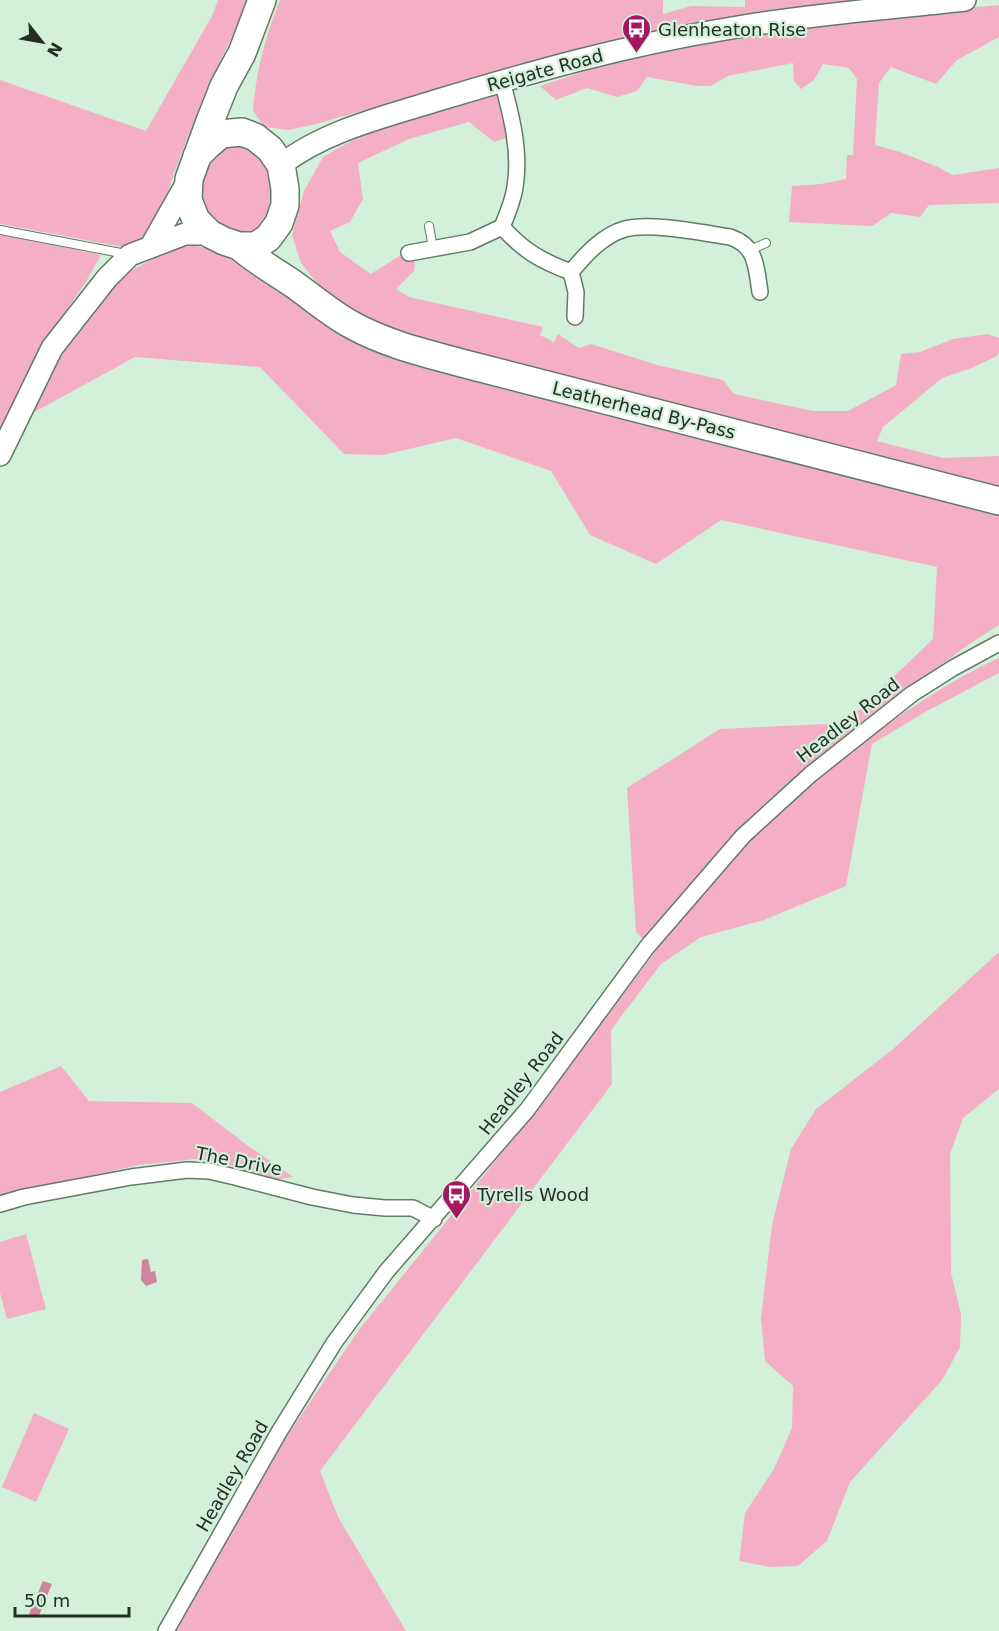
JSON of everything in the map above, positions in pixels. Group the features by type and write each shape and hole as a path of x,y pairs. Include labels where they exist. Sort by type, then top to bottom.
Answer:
{"highway":[{"path":"193,168 208,145 221,134 242,132 255,136 270,149 281,165 285,205 279,223 268,238 256,246 239,246 210,234 196,220 188,200 193,168 224,86 242,53 262,0"},
{"path":"242,53 236,94 236,115 242,132"},
{"name":"Leatherhead By-Pass","path":"279,223 279,244 302,290"},
{"name":"Leatherhead By-Pass","path":"239,246 354,326 395,344 999,501"}],"main road":[{"name":"Reigate Road","path":"281,165 320,140 378,119 502,81 620,50 786,19 965,0"},
{"path":"151,246 193,168"},
{"path":"0,455 52,348 107,278 130,255 151,246 185,234 210,234"}],"street":[{"path":"409,253 470,242 502,228 515,190 517,168 516,147 502,81"},
{"path":"502,228 514,242 531,254 548,264 571,272"},
{"path":"571,272 594,247 623,229 667,228 739,240 750,250 760,292"},
{"path":"571,272 576,292 575,317"},
{"name":"Headley Road","path":"166,1631 279,1432 334,1343 386,1272 528,1110 647,947 743,836 811,774 912,694 999,643"},
{"name":"The Drive","path":"0,1204 24,1197 99,1183 187,1170 209,1171 353,1205 413,1208 434,1218"}],"lane":[{"path":"429,226 433,248"},
{"path":"0,230 130,255"},
{"path":"750,250 766,243"}],"shaded area":[{"path":"218,0 249,0 193,125 159,218 148,235 138,242 123,247 0,224 0,80 146,131 212,16"},
{"path":"280,0 663,0 663,14 691,6 745,7 745,0 918,0 530,63 288,130 265,127 253,111 262,54"},
{"path":"999,5 999,37 957,60 936,84 891,67 879,83 875,145 900,152 953,175 999,168 999,203 929,205 920,217 891,213 872,226 789,222 792,186 846,179 847,155 853,155 857,79 849,68 823,64 814,80 801,89 794,81 793,63 728,76 711,86 697,86 647,77 637,91 617,97 587,88 556,100 540,86 619,60 709,42 934,11"},
{"path":"496,91 505,112 506,138 494,142 469,122 409,139 358,163 363,199 350,222 330,231 340,252 371,274 404,253 415,261 414,271 396,289 409,297 543,327 540,335 554,342 558,334 579,348 591,344 657,365 723,380 734,394 813,411 848,411 896,385 901,354 920,352 953,339 987,334 999,338 997,356 972,368 942,378 883,427 877,441 943,458 999,456 999,486 865,457 405,338 366,321 326,294 301,263 292,235 304,191 323,157 367,132"},
{"path":"233,143 253,151 264,160 274,188 269,216 260,231 247,238 211,220 203,204 201,185 214,151"},
{"path":"0,234 101,255 55,327 0,432"},
{"path":"185,243 205,248 243,265 278,287 328,324 999,514 999,625 968,645 857,727 867,738 948,685 999,658 999,673 927,711 872,744 846,886 764,920 701,937 661,964 611,1030 612,1084 320,1471 338,1517 406,1631 175,1631 277,1451 358,1331 534,1113 656,951 636,932 627,788 720,729 845,723 933,639 937,567 721,520 656,564 590,535 551,471 456,438 383,455 344,454 260,367 135,357 29,415 72,337 124,274"},
{"path":"999,952 999,1089 963,1118 950,1154 951,1273 961,1314 960,1347 943,1379 850,1482 827,1541 798,1566 769,1567 739,1561 745,1513 774,1469 792,1428 793,1386 765,1361 761,1318 772,1225 791,1149 816,1109 892,1050"},
{"path":"61,1066 89,1101 192,1103 293,1177 273,1180 226,1164 195,1159 139,1165 0,1196 0,1092"},
{"path":"26,1234 46,1309 7,1319 0,1293 0,1242"},
{"path":"148,1259 151,1272 155,1271 157,1282 146,1286 141,1280 142,1260"},
{"path":"34,1413 69,1429 36,1502 2,1487"},
{"path":"43,1581 52,1584 38,1618 29,1614"}],"place":[{"name":"Glenheaton Rise","path":"637,54"},
{"name":"Tyrells Wood","path":"456,1220"}]}
